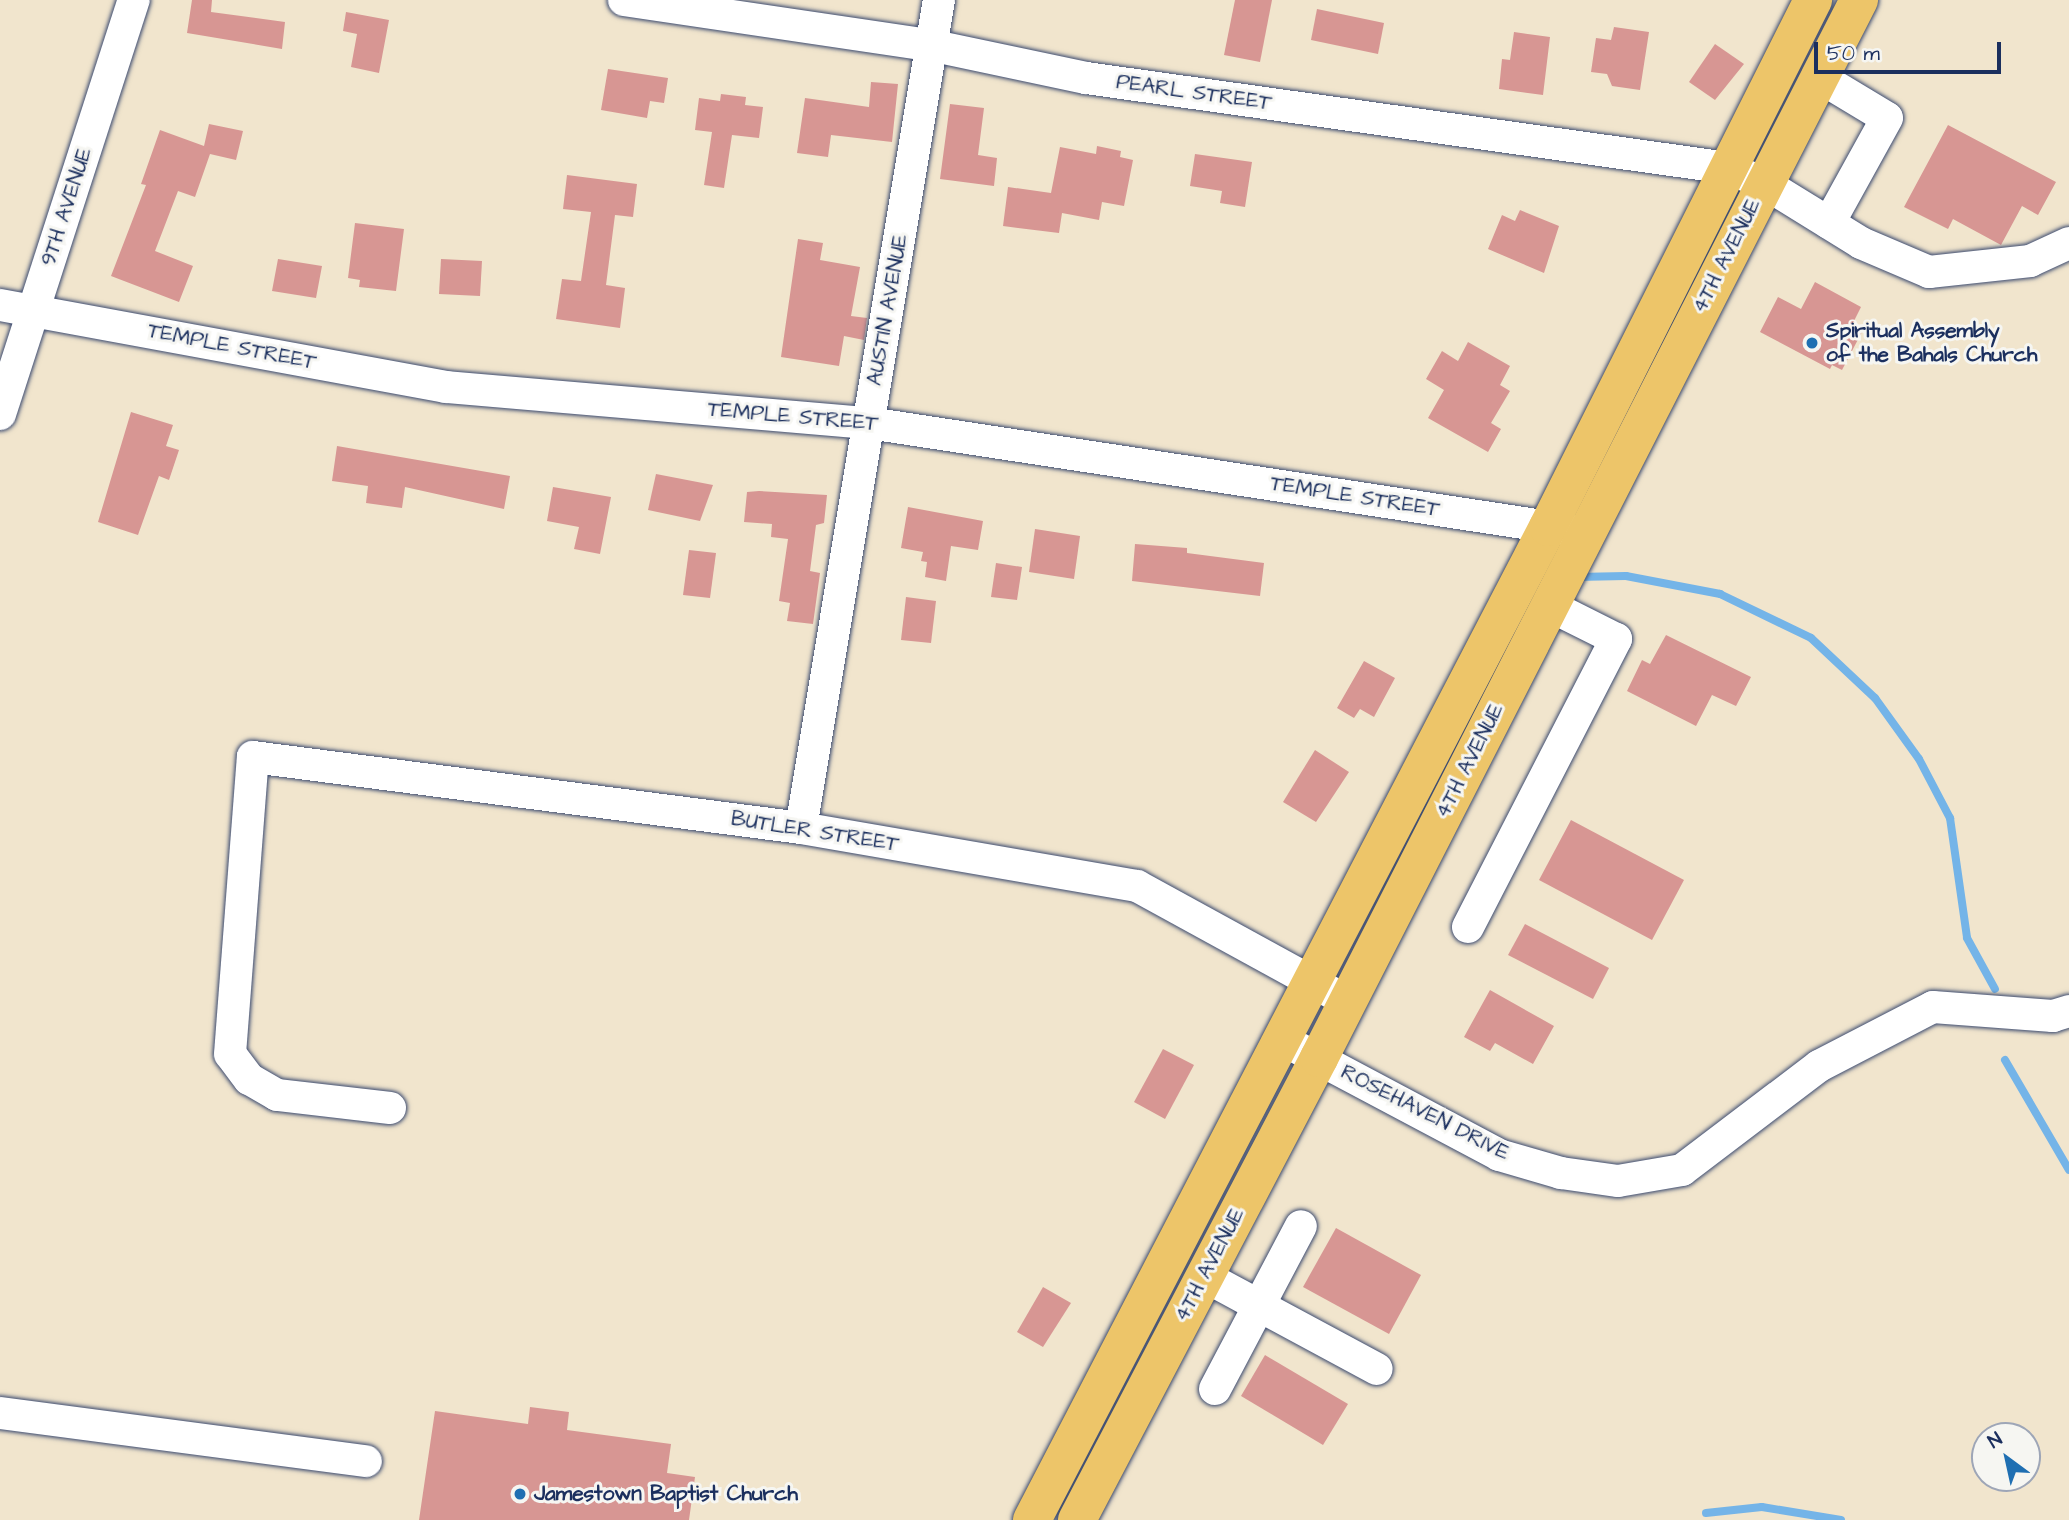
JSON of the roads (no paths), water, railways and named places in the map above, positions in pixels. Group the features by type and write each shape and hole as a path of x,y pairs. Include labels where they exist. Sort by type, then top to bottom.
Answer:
{"main road":[{"name":"4TH AVENUE","path":"1032,1520 1548,527 1813,0"},
{"name":"4TH AVENUE","path":"1077,1520 1319,1058 1859,0"}],"street":[{"name":"9TH AVENUE","path":"0,414 134,0"},
{"name":"PEARL STREET","path":"624,0 934,46 1086,78 1728,168 1764,183 1861,243 1929,272 2031,261 2069,243"},
{"name":"AUSTIN AVENUE","path":"801,828 934,46 939,0"},
{"path":"1819,77 1887,118 1829,223"},
{"name":"TEMPLE STREET","path":"0,305 34,309 446,387 869,423 1587,532"},
{"path":"1468,927 1616,639 1550,606"},
{"name":"BUTLER STREET","path":"390,1108 277,1095 249,1079 230,1054 253,757 801,828 1137,886 1347,1001"},
{"name":"ROSEHAVEN DRIVE","path":"1281,1039 1499,1155 1560,1173 1618,1181 1682,1170 1819,1066 1933,1007 2053,1016 2069,1012"},
{"path":"1215,1389 1301,1226"},
{"path":"1205,1276 1377,1369"},
{"path":"0,1413 366,1461"}],"waterway":[{"path":"1576,577 1626,576 1720,594 1811,638 1875,698 1919,759 1950,818 1967,938 1995,989"},
{"path":"2005,1060 2069,1170"},
{"path":"1706,1513 1762,1507 1841,1520"}],"place":[{"name":"Spiritual Assembly of the Bahals Church","path":"1812,343"},
{"name":"Jamestown Baptist Church","path":"520,1494"}]}
